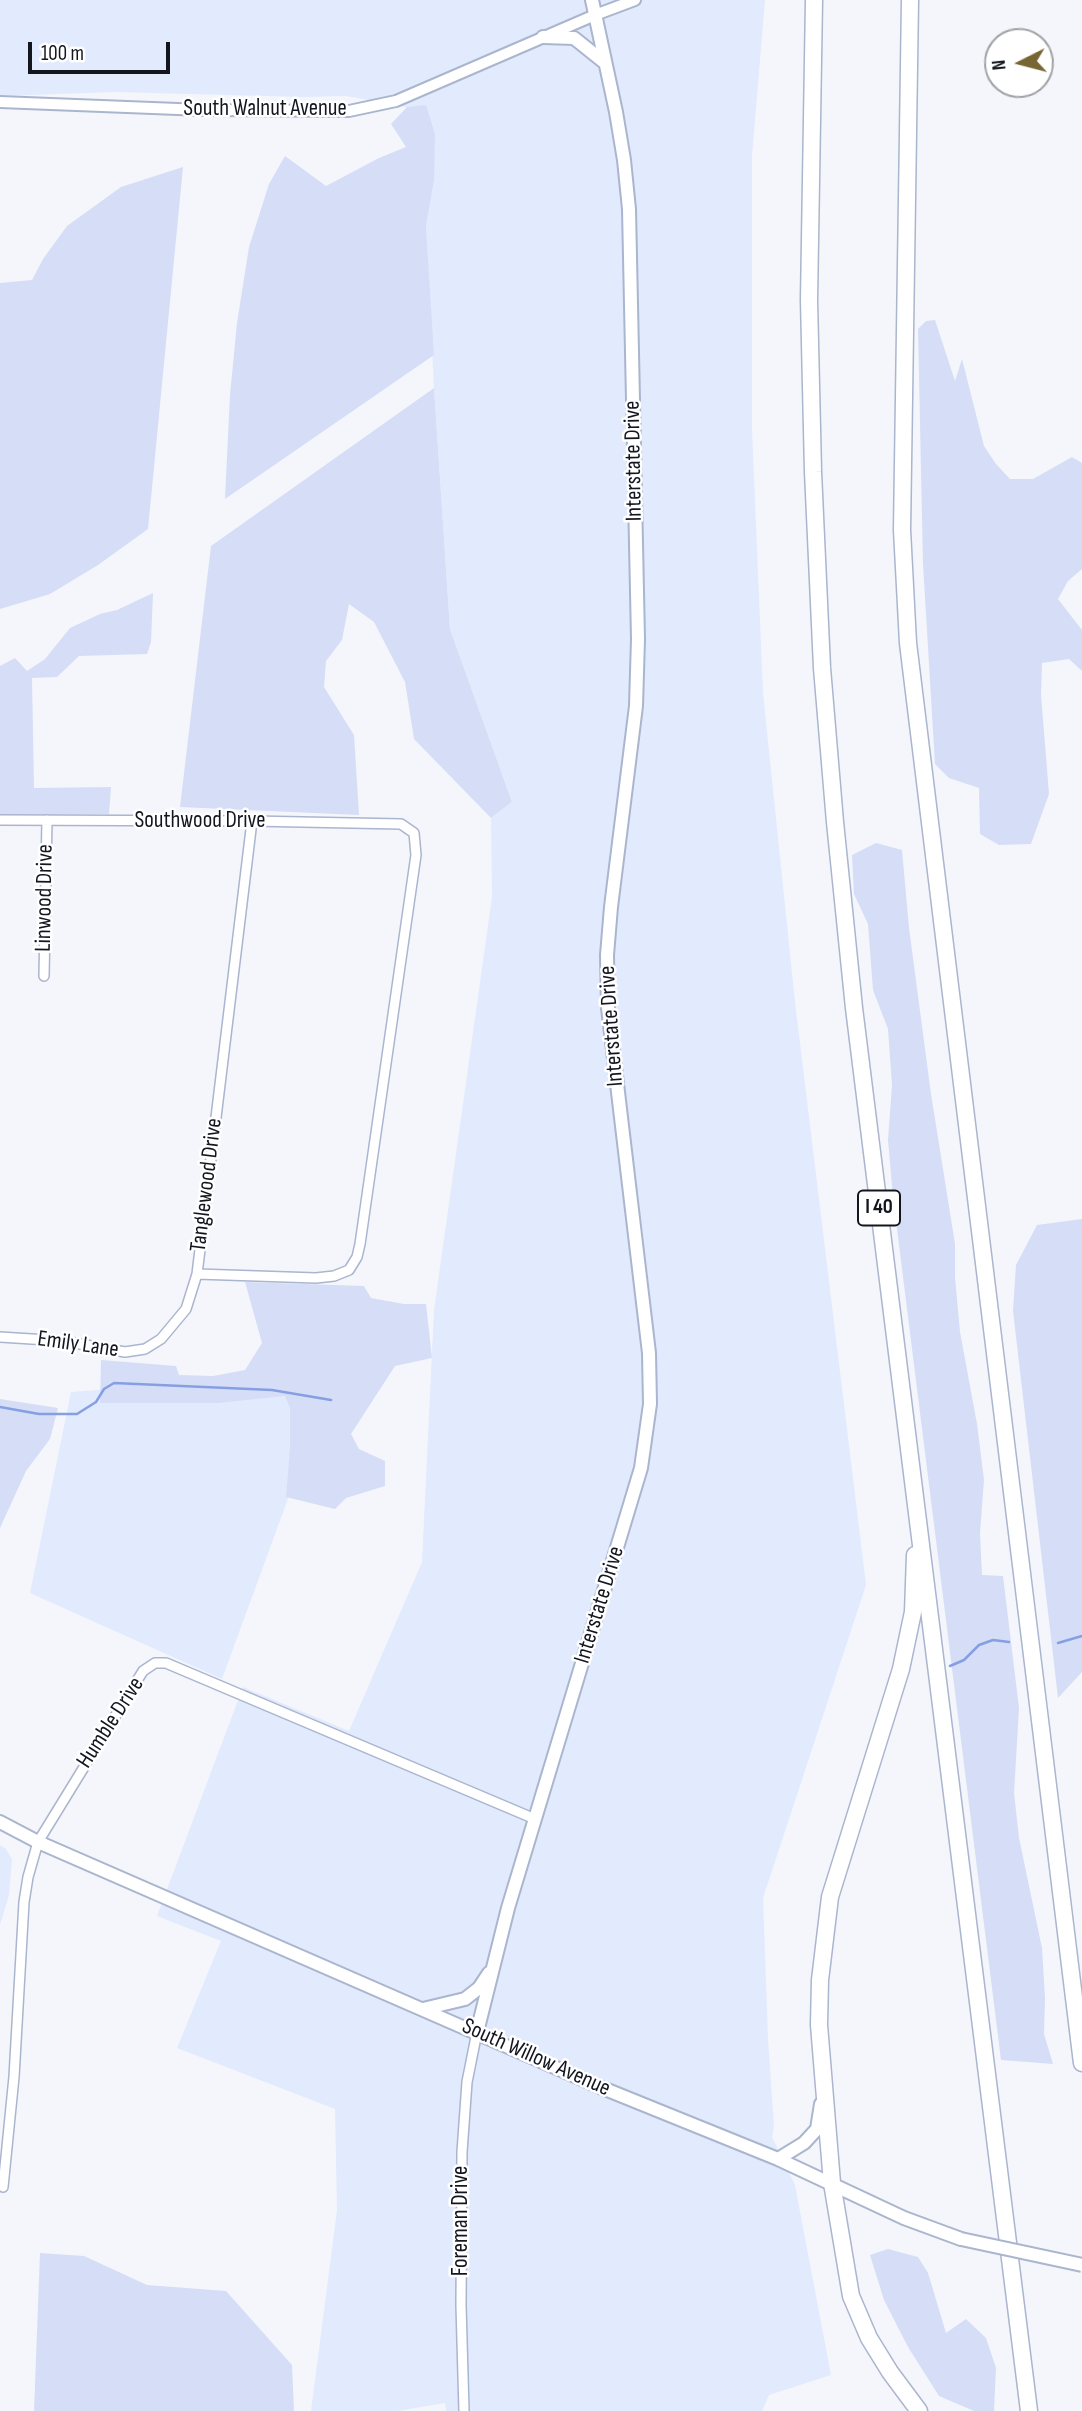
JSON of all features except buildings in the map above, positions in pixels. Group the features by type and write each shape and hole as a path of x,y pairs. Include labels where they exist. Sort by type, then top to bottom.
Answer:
{"highway":[{"name":"I 40","path":"814,0 809,300 813,472 822,668 835,822 854,1008 1029,2411"},
{"path":"910,0 902,530 908,643 1082,2063"},
{"path":"917,1506 913,1612 901,1669 830,1897 820,1980 819,2025 832,2183 851,2295 869,2338 919,2411"},
{"path":"1061,1894 1082,1980"}],"main road":[{"name":"Interstate Drive","path":"477,2032 508,1908 641,1468 650,1404 649,1353 608,1008 607,956 636,706 638,639 629,209 624,160 592,0"},
{"path":"543,37 574,38 605,62"},
{"name":"South Willow Avenue","path":"0,1822 38,1842 596,2085 778,2159 904,2218 961,2239 1082,2265"},
{"path":"423,2009 466,1999 479,1988 494,1964"},
{"path":"778,2159 804,2143 817,2129 825,2083"}],"street":[{"name":"South Walnut Avenue","path":"0,102 203,110 349,111 396,101 635,0"},
{"name":"Southwood Drive","path":"0,820 401,824"},
{"name":"Linwood Drive","path":"44,976 47,820"},
{"name":"Tanglewood Drive","path":"252,821 197,1274 326,1277 349,1270 357,1257 416,855 414,833 401,824"},
{"name":"Emily Lane","path":"0,1337 63,1341 125,1352 145,1349 161,1339 186,1309 197,1274"},
{"name":"Humble Drive","path":"3,2187 28,1877 38,1842 143,1671 155,1663 166,1663 535,1819"},
{"name":"Foreman Drive","path":"464,2411 461,2305 462,2152 467,2082 477,2032"}],"shaded area":[{"path":"0,0 765,0 752,156 752,429 763,693 795,1002 866,1585 763,1898 774,2127 772,2137 795,2185 831,2375 769,2395 762,2411 446,2411 445,2403 397,2411 311,2411 337,2210 335,2109 177,2048 221,1941 157,1916 243,1687 349,1731 422,1562 434,1310 492,897 491,818 512,802 450,629 426,226 434,181 426,106 407,107 346,96 116,92 0,96"},
{"path":"426,105 435,134 434,181 426,226 434,355 225,499 237,323 249,247 269,184 285,156 326,186 406,147 391,124 407,107"},
{"path":"183,167 148,529 98,565 50,594 0,609 0,283 32,280 43,259 67,226 121,187"},
{"path":"935,320 955,381 962,359 984,446 1010,479 1033,479 1072,457 1082,463 1082,569 1068,581 1058,599 1082,630 1082,671 1069,659 1042,663 1041,695 1049,794 1031,844 999,845 980,834 979,788 949,778 935,764 923,564 918,329 926,321"},
{"path":"434,388 450,629 512,802 491,818 414,739 405,682 374,622 349,604 342,640 326,661 324,687 354,735 359,815 180,807 211,546"},
{"path":"153,593 151,642 147,654 79,656 57,677 32,678 34,788 111,787 109,814 0,815 0,666 15,658 27,671 45,659 70,628"},
{"path":"876,843 902,850 909,928 931,1094 955,1244 960,1332 984,1480 980,1533 982,1575 1003,1576 1019,1708 1014,1793 1019,1838 1042,1948 1044,2034 1053,2064 1001,2060 893,1197 888,1140 892,1085 888,1029 873,990 868,924 854,894 852,855"},
{"path":"1082,1219 1082,1672 1058,1698 1013,1311 1016,1265 1037,1225"},
{"path":"245,1282 364,1286 371,1298 404,1304 426,1304 432,1358 395,1366 351,1434 359,1449 385,1461 385,1486 346,1498 335,1509 286,1497 290,1408 285,1396 218,1403 100,1403 101,1360 176,1366 179,1375 213,1376 245,1370 262,1343"},
{"path":"298,1375 308,1444 222,1679 30,1593 71,1392"},
{"path":"0,1399 58,1408 50,1439 26,1471 0,1528"},
{"path":"0,1845 12,1859 9,1895 0,1925"},
{"path":"888,2249 918,2257 928,2273 946,2333 966,2319 986,2338 996,2368 994,2411 974,2411 939,2396 908,2347 884,2300 870,2255"},
{"path":"40,2253 84,2256 147,2285 226,2291 292,2365 294,2411 34,2411"}],"waterway":[{"path":"0,1407 39,1414 77,1414 96,1402 104,1389 114,1383 272,1390 331,1400"},
{"path":"1058,1643 1082,1636"},
{"path":"950,1666 964,1660 979,1645 993,1640 1009,1642"}]}
